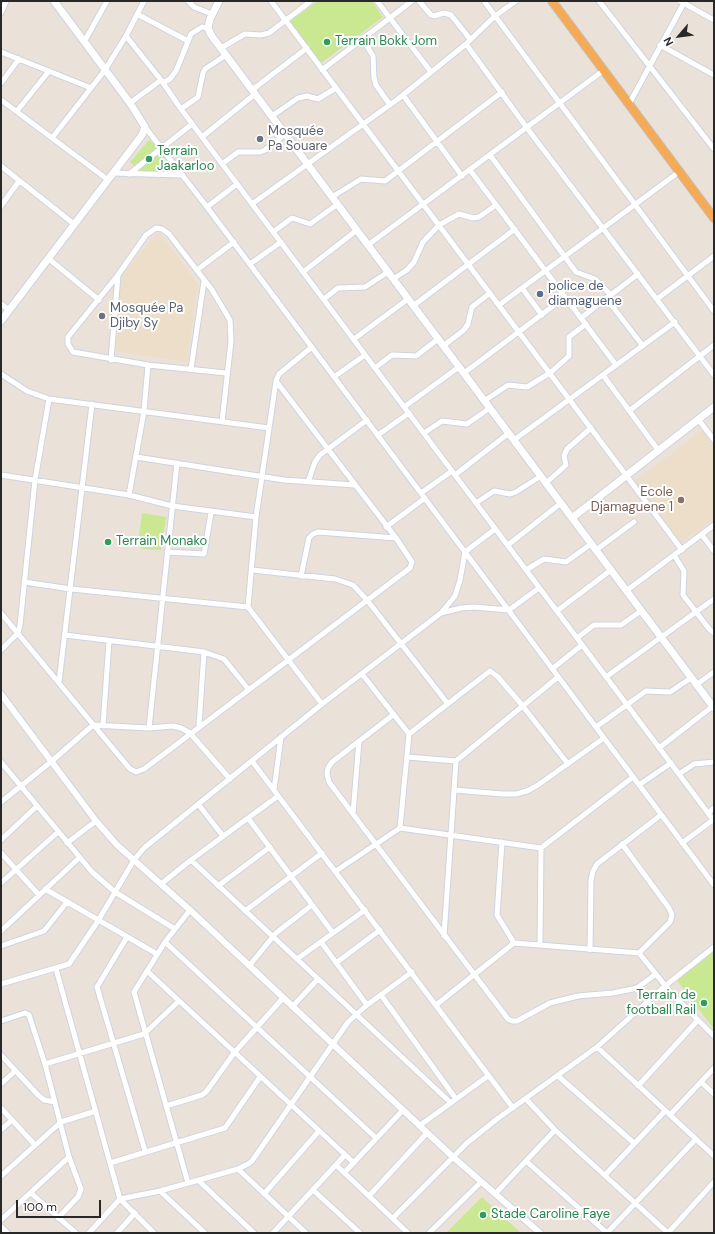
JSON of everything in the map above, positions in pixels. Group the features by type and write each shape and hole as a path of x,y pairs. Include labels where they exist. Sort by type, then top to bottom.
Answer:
{"highway":[{"path":"552,1 679,172 714,216"}],"main road":[{"path":"219,1 212,14 208,28 221,48 713,707"},
{"path":"1,321 107,179 142,135 145,127 130,103 57,3"},
{"path":"572,518 714,408"},
{"path":"1,1228 6,1233"}],"street":[{"path":"1,13 6,1"},
{"path":"84,42 107,1"},
{"path":"52,138 105,70 126,36 144,1"},
{"path":"188,1 194,7 212,14"},
{"path":"271,1 682,550"},
{"path":"221,48 245,34 261,35 269,33 302,3 311,1"},
{"path":"377,1 431,72"},
{"path":"322,70 412,1"},
{"path":"419,1 431,15 434,16 444,13 452,15 470,39"},
{"path":"484,1 714,311"},
{"path":"252,204 307,163 390,105 466,44 495,16 516,1"},
{"path":"599,1 714,149"},
{"path":"629,104 683,2 714,20"},
{"path":"137,14 188,41"},
{"path":"130,103 162,82 170,79 176,70 193,32 202,27 208,28"},
{"path":"126,36 162,82 714,821 682,843"},
{"path":"362,38 373,56 374,78 376,85 390,105"},
{"path":"466,44 527,128 714,375"},
{"path":"660,45 714,75"},
{"path":"202,137 307,48"},
{"path":"1,52 91,88"},
{"path":"181,109 198,97 201,89 202,73 205,69 226,55"},
{"path":"1,83 19,59"},
{"path":"368,245 604,70"},
{"path":"17,111 49,71"},
{"path":"272,116 298,98 307,96 318,99 336,88"},
{"path":"332,197 356,181 366,179 381,182 502,92"},
{"path":"403,95 462,176"},
{"path":"1,100 107,179"},
{"path":"129,174 192,124"},
{"path":"145,127 234,242 714,885"},
{"path":"222,164 238,152 265,150 285,134"},
{"path":"490,155 576,272 595,279 609,296 643,346"},
{"path":"1,166 74,224"},
{"path":"470,170 616,365"},
{"path":"499,306 679,172"},
{"path":"113,173 183,175"},
{"path":"1,206 19,181"},
{"path":"207,207 237,184"},
{"path":"273,232 292,218 310,224 338,204"},
{"path":"393,278 407,270 414,262 423,242 439,225 459,214 473,218 479,217 496,205"},
{"path":"222,422 226,373 231,341 230,320 223,306 197,270 169,234 162,229 156,228 146,235 99,300 68,337 68,344 72,352 76,354 148,365 226,373"},
{"path":"304,272 357,230"},
{"path":"413,306 515,230"},
{"path":"197,270 234,242"},
{"path":"250,264 281,242"},
{"path":"657,299 714,256"},
{"path":"49,258 99,300"},
{"path":"324,299 338,288 365,287 388,272"},
{"path":"581,318 638,274"},
{"path":"111,360 118,275"},
{"path":"191,369 204,280"},
{"path":"522,288 542,315"},
{"path":"443,346 464,330 468,324 472,307 490,293"},
{"path":"464,373 565,297"},
{"path":"354,339 408,299"},
{"path":"1,304 9,310"},
{"path":"514,440 675,322"},
{"path":"484,401 508,385 527,387 550,373 569,356 569,337 586,324"},
{"path":"375,368 392,356 416,356 438,339"},
{"path":"629,411 714,345"},
{"path":"312,347 279,374 276,381 256,518 248,607 322,704"},
{"path":"334,377 365,354"},
{"path":"129,495 144,411 148,365"},
{"path":"404,407 459,366"},
{"path":"1,374 27,391 49,399 269,428"},
{"path":"603,375 658,450"},
{"path":"1,613 130,769 136,772 144,769 199,726 289,661 412,566 396,538 326,449 276,381"},
{"path":"1,650 18,633 35,480 49,399"},
{"path":"59,682 92,404"},
{"path":"424,433 442,421 467,424 490,408"},
{"path":"378,435 408,413"},
{"path":"698,419 714,440"},
{"path":"308,482 315,462 326,449 367,420"},
{"path":"546,483 566,465 564,456 567,449 591,428"},
{"path":"386,526 423,495 508,433"},
{"path":"136,457 308,482 354,485"},
{"path":"149,728 177,463"},
{"path":"1,475 129,495 172,506 211,513 256,518"},
{"path":"476,503 494,491 510,494 516,492 541,476"},
{"path":"508,545 561,503"},
{"path":"167,552 204,554 211,513"},
{"path":"526,570 544,559 566,562 634,522"},
{"path":"626,591 714,525"},
{"path":"1,984 69,964 98,921 134,860 144,848 322,704 441,613 455,596 460,580 465,552 495,529"},
{"path":"301,576 309,538 312,534 318,532 396,538"},
{"path":"702,534 714,550"},
{"path":"674,555 684,571 683,595 710,630 714,633"},
{"path":"252,570 345,581 353,584 448,704"},
{"path":"556,611 611,570"},
{"path":"24,582 71,589 248,607"},
{"path":"441,613 461,608 474,607 509,610 539,588"},
{"path":"606,677 714,598"},
{"path":"577,638 594,625 621,625 641,611"},
{"path":"65,635 204,652 224,659 249,690"},
{"path":"103,726 109,641"},
{"path":"552,669 582,645"},
{"path":"199,726 204,652"},
{"path":"409,734 490,671 498,676 568,764"},
{"path":"696,684 714,672"},
{"path":"362,674 409,734 400,828"},
{"path":"407,758 456,760 558,677"},
{"path":"596,727 646,691 670,692 691,678"},
{"path":"2,698 52,761 96,821 117,845 162,884 452,1156 540,1233"},
{"path":"659,748 713,707"},
{"path":"393,715 332,762 327,774 329,782 474,976 508,1019 512,1021 517,1020 550,1003 578,996 613,994 637,988 656,974"},
{"path":"1,802 52,761 93,725 149,728 173,726 190,733 230,779"},
{"path":"274,790 281,737"},
{"path":"455,790 516,794 538,785 604,738"},
{"path":"353,814 359,741"},
{"path":"444,936 456,760"},
{"path":"252,761 513,1108"},
{"path":"1,762 79,858 97,876 115,892 175,929"},
{"path":"679,774 694,764 714,762"},
{"path":"639,785 670,763"},
{"path":"336,871 400,828 451,834 541,848 633,777"},
{"path":"162,884 191,860 278,796"},
{"path":"198,804 223,836"},
{"path":"1,840 37,806"},
{"path":"708,813 714,808"},
{"path":"590,950 591,880 596,864 661,815"},
{"path":"248,818 333,933"},
{"path":"67,843 96,821"},
{"path":"1,883 58,832"},
{"path":"502,842 497,915 514,943"},
{"path":"436,1005 514,943 590,950 639,952 670,922 672,915 669,908 622,844"},
{"path":"218,886 270,847"},
{"path":"540,945 541,848"},
{"path":"245,911 322,853"},
{"path":"1,854 39,895"},
{"path":"1,931 79,858"},
{"path":"191,860 451,1103"},
{"path":"45,889 127,938 157,954"},
{"path":"1,946 44,931 66,902"},
{"path":"249,966 273,936 312,905"},
{"path":"188,1183 144,1034 134,992 165,942 190,910"},
{"path":"297,959 365,910"},
{"path":"336,963 380,930"},
{"path":"127,938 97,987 145,1151"},
{"path":"165,942 376,1138"},
{"path":"321,942 366,1005"},
{"path":"392,1218 452,1156 513,1108 597,1047 665,986 714,947"},
{"path":"639,952 665,986 714,1036"},
{"path":"56,969 120,1198 154,1233"},
{"path":"147,971 354,1163"},
{"path":"89,1233 120,1198 160,1191 238,1169 252,1161 332,1044 356,1014 412,972"},
{"path":"292,1006 318,979"},
{"path":"381,995 456,1099"},
{"path":"166,1106 202,1095 234,1052 283,998"},
{"path":"45,1064 113,1042 144,1034 179,1001"},
{"path":"1,1021 25,1013 29,1015 56,1102 69,1157 81,1189 81,1193 58,1218"},
{"path":"638,1086 698,1020"},
{"path":"597,1047 714,1156"},
{"path":"1,1055 44,1100 56,1102"},
{"path":"670,1115 714,1068"},
{"path":"1,1084 15,1071"},
{"path":"420,1126 488,1076"},
{"path":"558,1076 634,1143"},
{"path":"110,1163 145,1151 225,1128 260,1077"},
{"path":"701,1082 714,1094"},
{"path":"526,1099 555,1130 668,1233 714,1182"},
{"path":"1,1108 35,1145"},
{"path":"344,1173 403,1110"},
{"path":"1,1176 61,1122 96,1111"},
{"path":"605,1175 665,1111"},
{"path":"1,1130 12,1120"},
{"path":"495,1194 555,1130"},
{"path":"264,1194 319,1131"},
{"path":"369,1196 427,1133"},
{"path":"526,1161 607,1233 696,1138"},
{"path":"273,1233 345,1155"},
{"path":"1,1220 69,1157"},
{"path":"336,1165 408,1233"},
{"path":"238,1169 306,1233"},
{"path":"198,1180 254,1233"},
{"path":"429,1233 482,1182"},
{"path":"313,1190 360,1233"},
{"path":"160,1191 205,1233"},
{"path":"31,1192 76,1233"},
{"path":"117,1233 135,1213"}],"shaded area":[{"path":"159,232 198,284 187,362 115,351 121,276"},
{"name":"Ecole Djamaguene 1","path":"704,429 714,443 714,518 679,544 634,482"}],"green space":[{"name":"Terrain Bokk Jom","path":"318,1 372,1 383,17 321,63 290,21"},
{"name":"Terrain Jaakarloo","path":"149,140 167,155 149,178 130,162"},
{"path":"142,513 166,517 161,550 142,549 138,544"},
{"name":"Terrain de football Rail","path":"714,951 714,1027 713,1028 676,979"},
{"name":"Stade Caroline Faye","path":"482,1197 521,1233 446,1233"}],"place":[{"name":"Terrain Bokk Jom","path":"327,42"},
{"name":"Mosquée Pa Souare","path":"260,139"},
{"name":"Terrain Jaakarloo","path":"149,159"},
{"name":"police de diamaguene","path":"540,294"},
{"name":"Mosquée Pa Djiby Sy","path":"102,316"},
{"name":"Ecole Djamaguene 1","path":"681,500"},
{"name":"Terrain Monako","path":"108,542"},
{"name":"Terrain de football Rail","path":"704,1003"},
{"name":"Stade Caroline Faye","path":"483,1215"}]}
